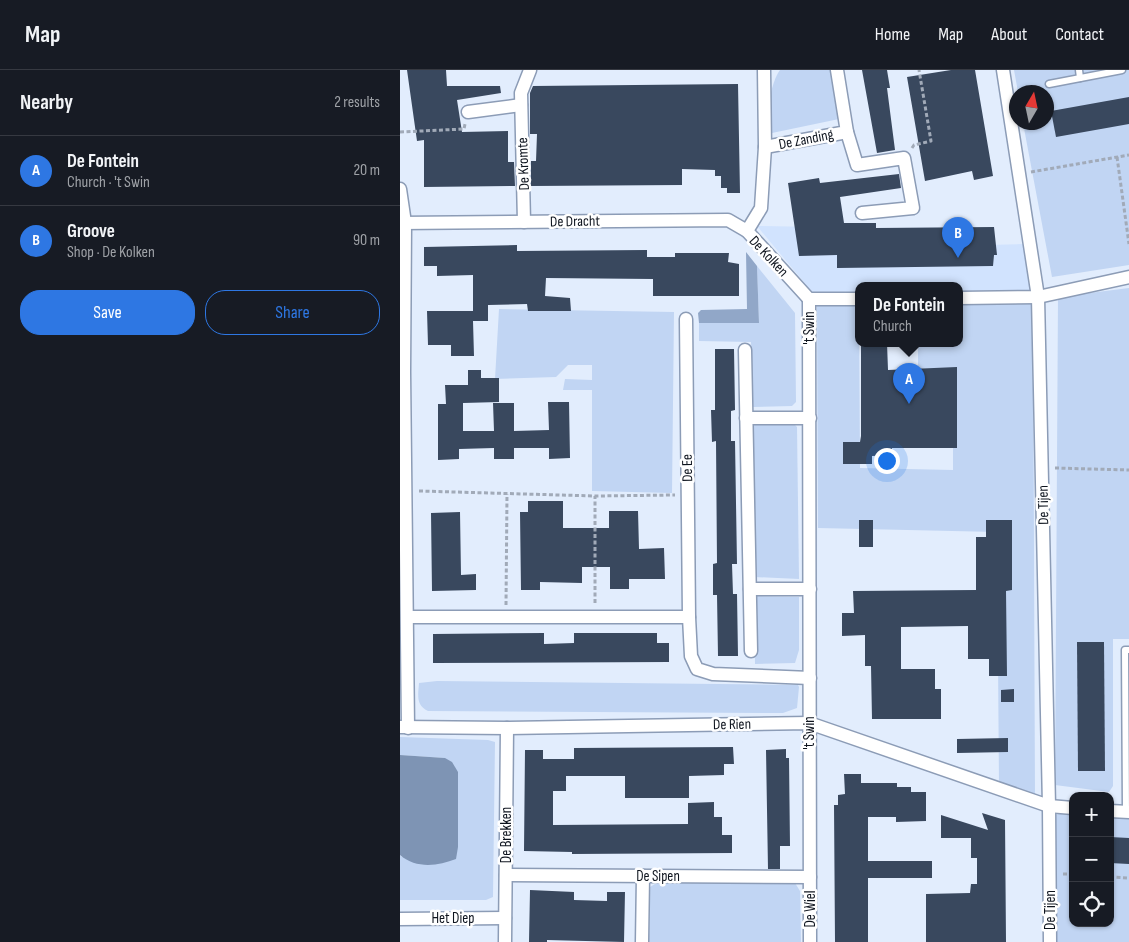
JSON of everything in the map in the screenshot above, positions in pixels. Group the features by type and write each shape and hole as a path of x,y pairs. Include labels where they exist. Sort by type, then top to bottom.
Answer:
{"street":[{"name":"De Kromte","path":"524,222 521,93 530,70"},
{"name":"De Kolken","path":"764,70 765,147 761,208 747,231 809,299"},
{"name":"De Zanding","path":"837,70 847,132 857,165 904,158"},
{"name":"De Tijen","path":"1003,70 1038,297 1049,806 1050,942"},
{"path":"468,112 521,105"},
{"name":"De Zanding","path":"765,147 847,132"},
{"path":"862,213 913,208 904,158"},
{"path":"400,189 403,223 402,372 408,617 404,728"},
{"name":"De Dracht","path":"403,223 728,220 747,231"},
{"path":"963,298 1038,297 1129,277"},
{"path":"809,299 855,299"},
{"name":"'t Swin","path":"809,299 810,877"},
{"name":"De Ee","path":"686,319 691,656 697,669 713,674 810,678"},
{"path":"745,350 751,651"},
{"path":"746,418 810,418"},
{"path":"750,589 810,589"},
{"path":"408,617 689,617"},
{"name":"De Rien","path":"404,728 809,723 1049,806 1069,808"},
{"name":"De Brekken","path":"505,942 507,728"},
{"path":"1114,811 1127,812"},
{"name":"De Sipen","path":"506,875 810,877"},
{"path":"642,942 643,876"},
{"name":"De Wiel","path":"810,877 810,942"},
{"name":"Het Diep","path":"400,919 506,918"}],"lane":[{"path":"1079,70 1080,78"},
{"path":"1049,84 1122,70"},
{"path":"1127,812 1125,650 1129,650"}],"path":[{"path":"904,158 914,145 931,142 919,70"},
{"path":"1007,92 1049,84"},
{"path":"400,132 464,129 468,112"},
{"path":"1018,174 1129,155"},
{"path":"1117,157 1129,244"},
{"path":"1042,468 1129,470"},
{"path":"406,490 595,496 688,495"},
{"path":"505,616 507,494"},
{"path":"595,496 595,616"},
{"path":"1114,877 1129,878"}],"shaded area":[{"path":"780,70 832,70 839,119 772,133 768,120 769,102"},
{"path":"1014,70 1129,70 1129,265 1052,277 1024,130 1054,130 1054,85 1017,85"},
{"path":"757,226 818,227 818,249 1024,244 1030,290 963,291 963,282 855,282 855,293 813,293"},
{"path":"746,252 757,266 759,323 699,323 698,313 701,310 747,309"},
{"path":"757,266 795,313 796,402 792,406 753,407 751,342 699,341 699,323 759,323"},
{"path":"1129,288 1129,639 1113,639 1113,786 1109,792 1055,785 1058,297"},
{"path":"1033,301 1035,798 999,785 997,532 818,528 817,304 855,303 855,347 859,347 860,468 953,470 953,388 918,387 918,347 963,347 963,303"},
{"path":"499,309 674,312 672,493 592,491 592,390 563,390 565,379 592,380 592,365 568,365 556,377 495,379"},
{"path":"753,421 793,423 797,427 799,579 754,577 751,439"},
{"path":"754,596 799,597 799,650 795,663 755,664"},
{"path":"437,681 798,685 799,687 797,708 783,713 428,711 420,703 418,696 419,683"},
{"path":"400,737 488,740 495,742 493,897 486,900 400,900 400,855 402,857 458,847 458,820 445,758 400,755"},
{"path":"400,755 445,758 452,762 458,772 458,847 456,859 435,865 427,865 413,863 400,855"},
{"path":"1069,814 1069,927 1114,927 1114,818 1129,819 1129,942 1056,942 1055,815"},
{"path":"663,879 790,881 795,883 800,891 801,942 649,942 650,887"}],"building":[{"path":"407,70 446,70 447,86 500,86 501,93 457,100 462,132 508,131 508,162 514,162 515,186 424,187 424,140 417,141"},
{"path":"862,70 887,70 890,88 887,88 895,150 877,153"},
{"path":"951,70 975,70 993,176 974,180 972,171 925,181 907,77"},
{"path":"738,84 740,193 727,193 727,188 721,188 721,176 715,176 715,170 682,169 682,185 531,186 531,161 536,161 537,134 530,134 530,93 533,86"},
{"path":"1129,97 1129,124 1056,137 1054,110"},
{"path":"899,174 901,188 840,197 844,223 876,223 876,228 994,227 997,255 994,255 993,266 837,268 837,255 799,256 788,183 819,178 820,183"},
{"path":"517,245 517,251 647,250 647,257 675,257 675,253 729,253 728,262 739,264 739,296 653,296 653,279 546,278 545,296 570,298 571,311 528,311 527,304 488,305 488,321 473,321 474,356 451,356 451,345 428,345 427,311 473,311 473,275 437,276 437,266 424,266 424,247"},
{"path":"861,347 887,347 888,370 957,367 957,448 892,448 892,455 872,456 872,464 843,464 843,442 860,442"},
{"path":"715,349 734,349 735,410 731,411 731,441 735,441 737,564 732,564 733,594 737,594 738,656 718,656 717,595 713,595 713,564 717,563 716,441 712,442 711,410 715,410"},
{"path":"468,370 481,370 481,378 499,378 499,402 463,403 463,431 494,431 493,403 514,403 514,431 549,430 548,402 569,402 570,458 549,459 549,448 514,448 514,459 494,459 494,448 459,449 459,459 438,460 438,404 446,404 445,385 468,385"},
{"path":"528,501 563,501 563,528 609,528 609,511 638,511 639,549 664,548 665,579 629,579 629,589 610,589 610,567 582,567 582,583 540,582 540,590 521,590 520,512 528,512"},
{"path":"460,512 461,575 476,574 476,590 432,591 431,513"},
{"path":"859,520 873,520 873,547 859,547"},
{"path":"986,520 1012,520 1012,590 1006,591 1007,676 989,676 989,659 968,659 968,626 901,627 901,669 935,669 935,689 941,689 941,719 872,719 871,666 865,666 865,635 842,636 842,613 854,613 853,591 976,590 976,537 986,537"},
{"path":"544,633 544,644 574,643 574,633 657,633 657,643 669,643 669,662 433,663 433,634"},
{"path":"1077,642 1104,642 1105,771 1078,771"},
{"path":"1014,689 1014,702 1001,702 1001,690"},
{"path":"1008,738 1008,752 957,753 957,739"},
{"path":"733,747 734,764 724,764 724,775 689,776 689,798 625,798 625,776 566,776 566,791 553,791 553,825 688,824 688,803 714,802 714,817 722,817 722,835 732,835 732,853 572,854 572,852 524,851 525,750 543,750 543,759 574,759 574,748"},
{"path":"786,749 786,758 789,758 790,846 780,846 780,869 768,869 766,750"},
{"path":"844,774 861,774 861,783 897,783 897,787 911,787 911,792 926,792 926,821 896,822 896,817 868,817 868,861 932,861 932,878 868,878 868,942 835,942 834,805 838,805 838,795 845,794"},
{"path":"982,813 1005,820 1006,942 926,942 926,894 970,893 971,884 977,884 977,858 971,858 971,838 941,838 941,815 988,830"},
{"path":"1114,837 1129,838 1129,864 1114,863"},
{"path":"530,890 574,892 574,900 607,901 607,892 625,892 624,942 547,940 547,942 529,942"}],"place":[{"name":"Groove","path":"958,258"},
{"name":"De Fontein","path":"909,404"}]}
